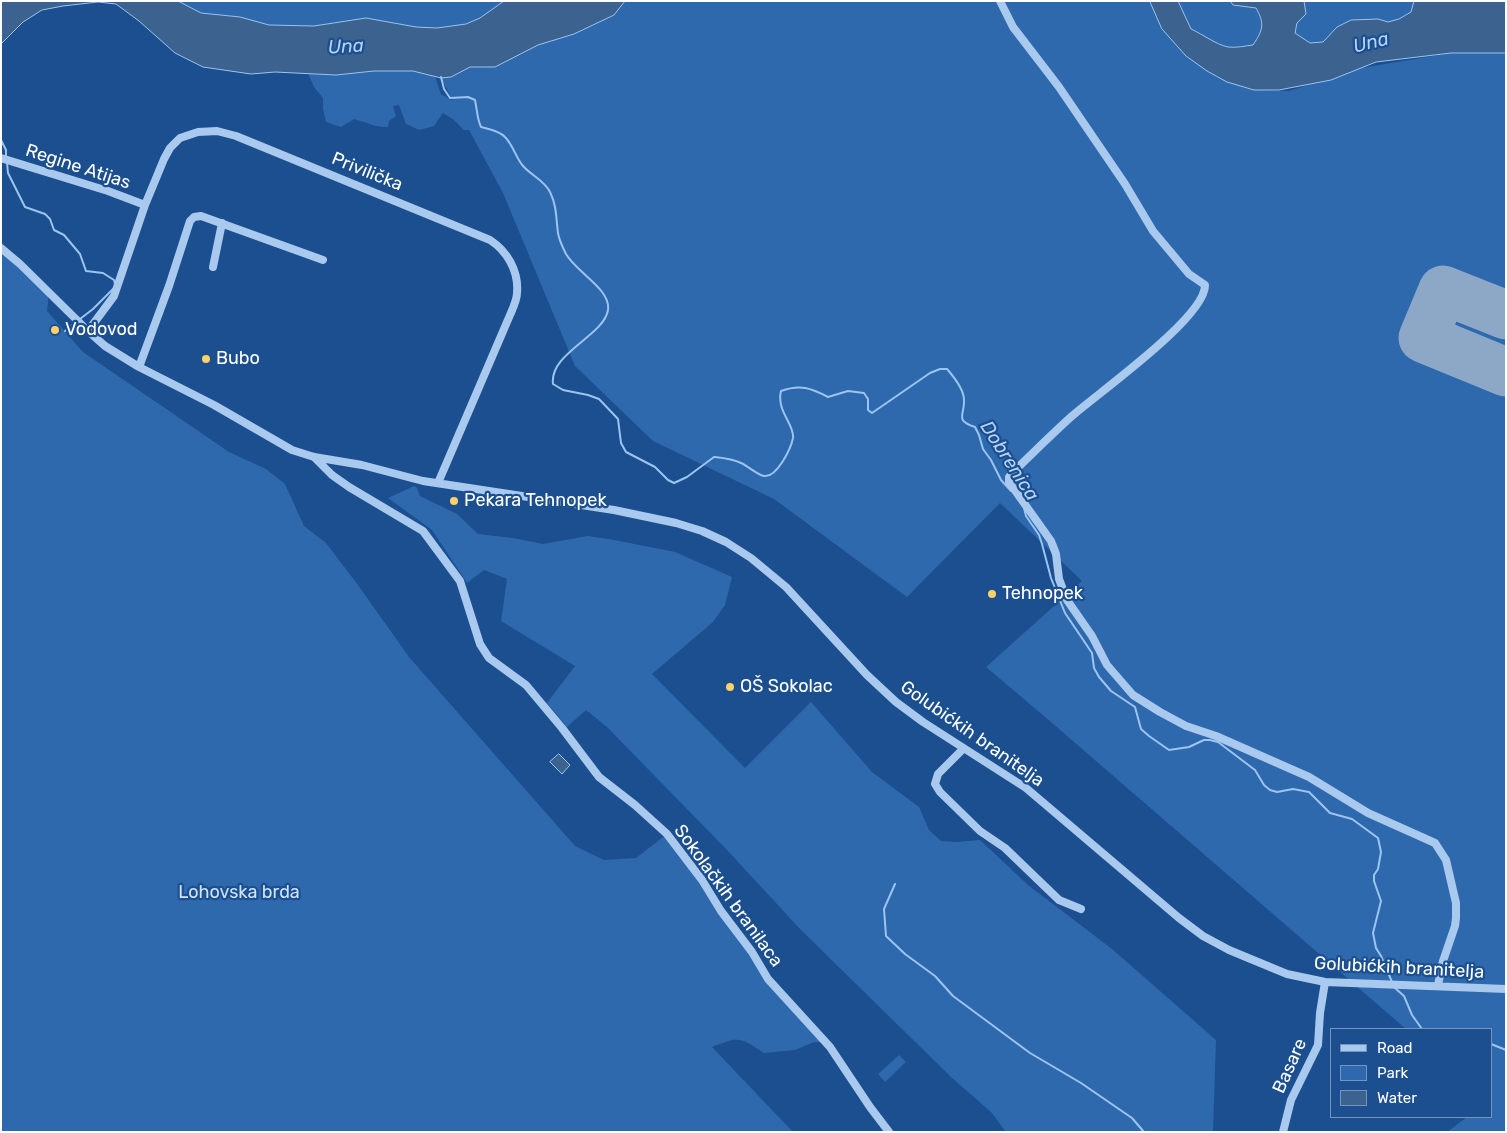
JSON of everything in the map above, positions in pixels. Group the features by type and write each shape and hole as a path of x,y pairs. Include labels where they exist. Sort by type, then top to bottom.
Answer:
{"street":[{"path":"1000,1 1013,27 1059,87 1125,184 1153,232 1189,274 1204,285 1205,290 1201,300 1169,335 1144,358 1072,416 1011,474 1008,480 1051,541 1056,554 1058,579 1067,600 1092,636 1106,665 1133,695 1186,726 1216,736 1309,777 1368,813 1435,843 1446,860 1456,903 1455,926 1443,961 1438,985"},
{"name":"Privilička","path":"88,331 114,296 145,205 164,159 175,142 190,134 217,131 236,136 490,240 500,246 510,261 515,273 518,293 438,483"},
{"name":"Regine Atijas","path":"1,158 145,205"},
{"path":"138,367 169,286 190,221 194,217 201,216 222,223 323,260"},
{"path":"213,267 222,223"},
{"name":"Golubićkih branitelja","path":"1,248 105,346 138,367 214,406 292,450 314,457 362,465 402,477 614,510 676,523 726,542 757,563 786,587 867,675 888,695 963,749 1026,788 1100,853 1203,936 1258,963 1287,974 1325,982 1506,989"},
{"name":"Sokolačkih branilaca","path":"314,457 332,475 349,487 423,531 460,581 480,644 490,658 526,685 599,777 635,805 667,834 702,880 721,911 752,952 768,979 831,1048 889,1132"},
{"path":"963,749 938,774 935,784 940,792 980,831 1004,848 1059,900 1081,909"},
{"name":"Basare","path":"1284,1132 1291,1100 1318,1045 1320,1013 1325,982"}],"green space":[{"path":"178,1 504,1 480,18 465,24 437,28 416,27 366,18 314,26 269,25 240,17 201,13"},
{"path":"606,1 1152,1 1217,77 1254,90 1289,91 1361,68 1451,53 1506,53 1506,1132 1447,1132 1466,1118 1492,1118 1492,1028 1405,1028 986,667 1082,581 1000,503 907,597 774,499 653,441 575,366 503,193 469,130 464,130 443,113 434,126 419,130 406,124 399,105 393,106 396,116 389,121 388,127 375,126 354,119 341,127 326,122 323,98 314,87 308,73 336,75 374,71 413,71 435,76 441,94 453,101 441,78"},
{"path":"1178,1 1230,1 1233,5 1256,8 1261,18 1261,31 1253,45 1223,46 1191,29"},
{"path":"1304,1 1414,1 1411,12 1399,19 1388,22 1378,19 1351,20 1337,27 1323,42 1310,43 1295,33 1297,23 1306,14"},
{"name":"Lohovska brda","path":"1,248 49,292 47,311 83,352 229,452 266,469 285,484 304,526 326,543 409,657 575,846 604,860 636,858 667,834 758,963 825,1042 814,1042 795,1050 764,1053 750,1044 739,1040 728,1041 712,1047 793,1132 1,1132"},
{"path":"414,486 417,488 420,496 457,514 478,534 543,544 588,536 609,539 675,552 732,577 725,605 713,622 652,674 745,768 811,702 872,772 919,807 929,830 941,841 980,840 1028,885 1112,949 1216,1040 1213,1132 1006,1132 991,1112 952,1078 801,930 727,850 607,727 586,710 567,727 547,703 575,666 501,621 507,579 484,570 467,583 432,530 388,498"},
{"path":"899,1055 906,1062 885,1082 878,1074"}],"water":[{"name":"Una","path":"1,1 178,1 201,13 240,17 269,25 314,26 366,18 416,27 437,28 466,24 480,18 504,1 625,1 614,15 574,34 538,45 495,67 470,67 451,77 441,78 413,71 374,71 336,75 275,72 251,74 203,67 175,53 139,21 116,4 98,2 42,10 23,22 1,44"},
{"name":"Una","path":"1150,1 1178,1 1191,29 1219,44 1234,47 1253,45 1261,31 1262,23 1256,8 1233,5 1230,1 1304,1 1306,14 1297,23 1295,33 1310,43 1323,42 1337,27 1351,20 1378,19 1388,22 1399,19 1411,12 1414,1 1506,1 1506,53 1451,53 1376,62 1331,80 1279,90 1254,90 1227,82 1186,56 1162,29"},
{"path":"559,754 570,765 562,774 550,762"}],"waterway":[{"name":"Dobrenica","path":"441,77 444,89 450,98 468,97 475,100 481,127 494,130 503,135 523,166 541,181 550,192 556,212 559,238 566,254 604,295 608,310 604,319 597,328 559,363 554,373 553,384 563,390 599,399 618,419 621,443 626,452 655,467 668,480 674,483 687,477 714,457 735,461 744,464 761,475 769,475 783,462 793,438 793,433 781,405 781,391 800,387 816,391 828,397 848,391 864,393 868,399 868,410 872,413 930,373 940,369 947,369 964,396 963,419 975,427 983,449 1001,480 1011,491"},
{"path":"1,140 6,150 6,158"},
{"path":"7,163 8,173 25,207 45,214 50,219 54,230 64,235 80,254 86,271 103,273 114,280 115,284"},
{"path":"80,319 114,288"},
{"path":"65,331 77,321"},
{"name":"Dobrenica","path":"1024,508 1026,516 1039,535 1051,578 1065,613 1092,653 1094,668 1111,691 1135,707 1141,729 1169,750 1189,747 1204,740 1218,742 1255,770 1264,785 1270,790 1277,792 1293,789 1309,792 1330,813 1352,819 1378,838 1381,852 1374,881 1381,901 1373,933 1376,948 1392,982"},
{"path":"895,884 884,909 886,936 905,954 935,976 953,996 1030,1053 1081,1083 1132,1118 1144,1132"},
{"name":"Dobrenica","path":"1395,988 1404,996 1412,1015 1421,1028"},
{"name":"Dobrenica","path":"1492,1044 1506,1050"}],"runway":[{"path":"1506,315 1443,290 1423,338 1506,372"}],"place":[{"name":"Vodovod","path":"55,330"},
{"name":"Bubo","path":"206,359"},
{"name":"Pekara Tehnopek","path":"454,501"},
{"name":"Tehnopek","path":"992,594"},
{"name":"OŠ Sokolac","path":"730,687"}]}
